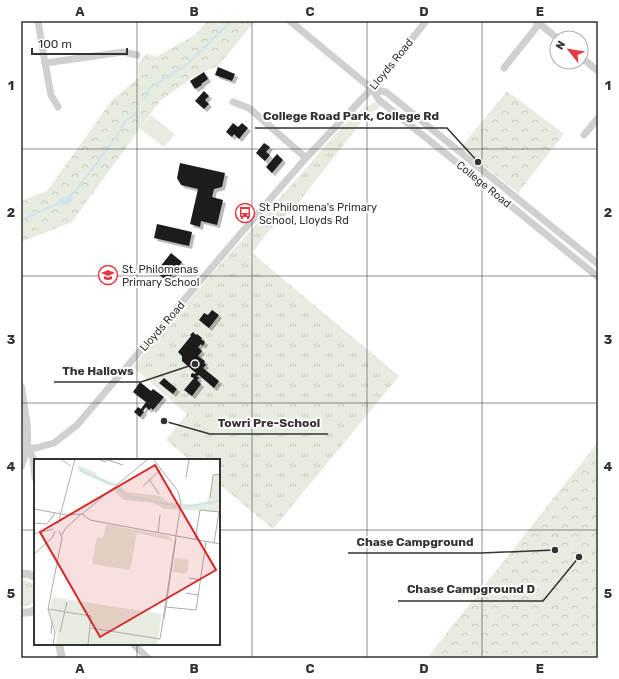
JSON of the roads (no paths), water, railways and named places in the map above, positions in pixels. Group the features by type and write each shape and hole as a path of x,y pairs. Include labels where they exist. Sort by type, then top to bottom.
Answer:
{"street":[{"path":"38,21 51,95 58,107"},
{"name":"College Road","path":"290,21 372,88 379,100 598,277"},
{"name":"Lloyds Road","path":"27,448 36,448 54,443 77,425 306,158 372,88 426,21"},
{"path":"504,68 537,22 549,32"},
{"path":"45,63 123,52 137,55"},
{"path":"589,64 598,71"},
{"name":"College Road","path":"372,88 386,92 598,264"},
{"path":"233,102 249,108 306,158"},
{"path":"584,134 598,118"},
{"path":"21,388 27,426 27,448 21,466"},
{"path":"27,448 33,458 34,468"},
{"path":"21,574 28,574 34,577"},
{"path":"21,613 34,610"},
{"path":"59,645 62,658"},
{"path":"134,645 148,658"}],"water":[{"path":"70,194 74,197 71,202 67,202 63,206 60,199"}],"waterway":[{"path":"144,100 150,88 185,66 232,21"},
{"path":"121,129 125,121 132,117 136,112"},
{"path":"70,195 75,191 97,163 120,131"},
{"path":"21,220 64,201"}],"place":[{"name":"College Road Park, College Rd","path":"478,162"},
{"name":"St Philomena's Primary School, Lloyds Rd","path":"245,213"},
{"name":"St. Philomenas Primary School","path":"108,275"},
{"name":"The Hallows","path":"195,364"},
{"name":"Towri Pre-School","path":"164,421"},
{"name":"Chase Campground","path":"555,550"},
{"name":"Chase Campground D","path":"579,557"}]}
